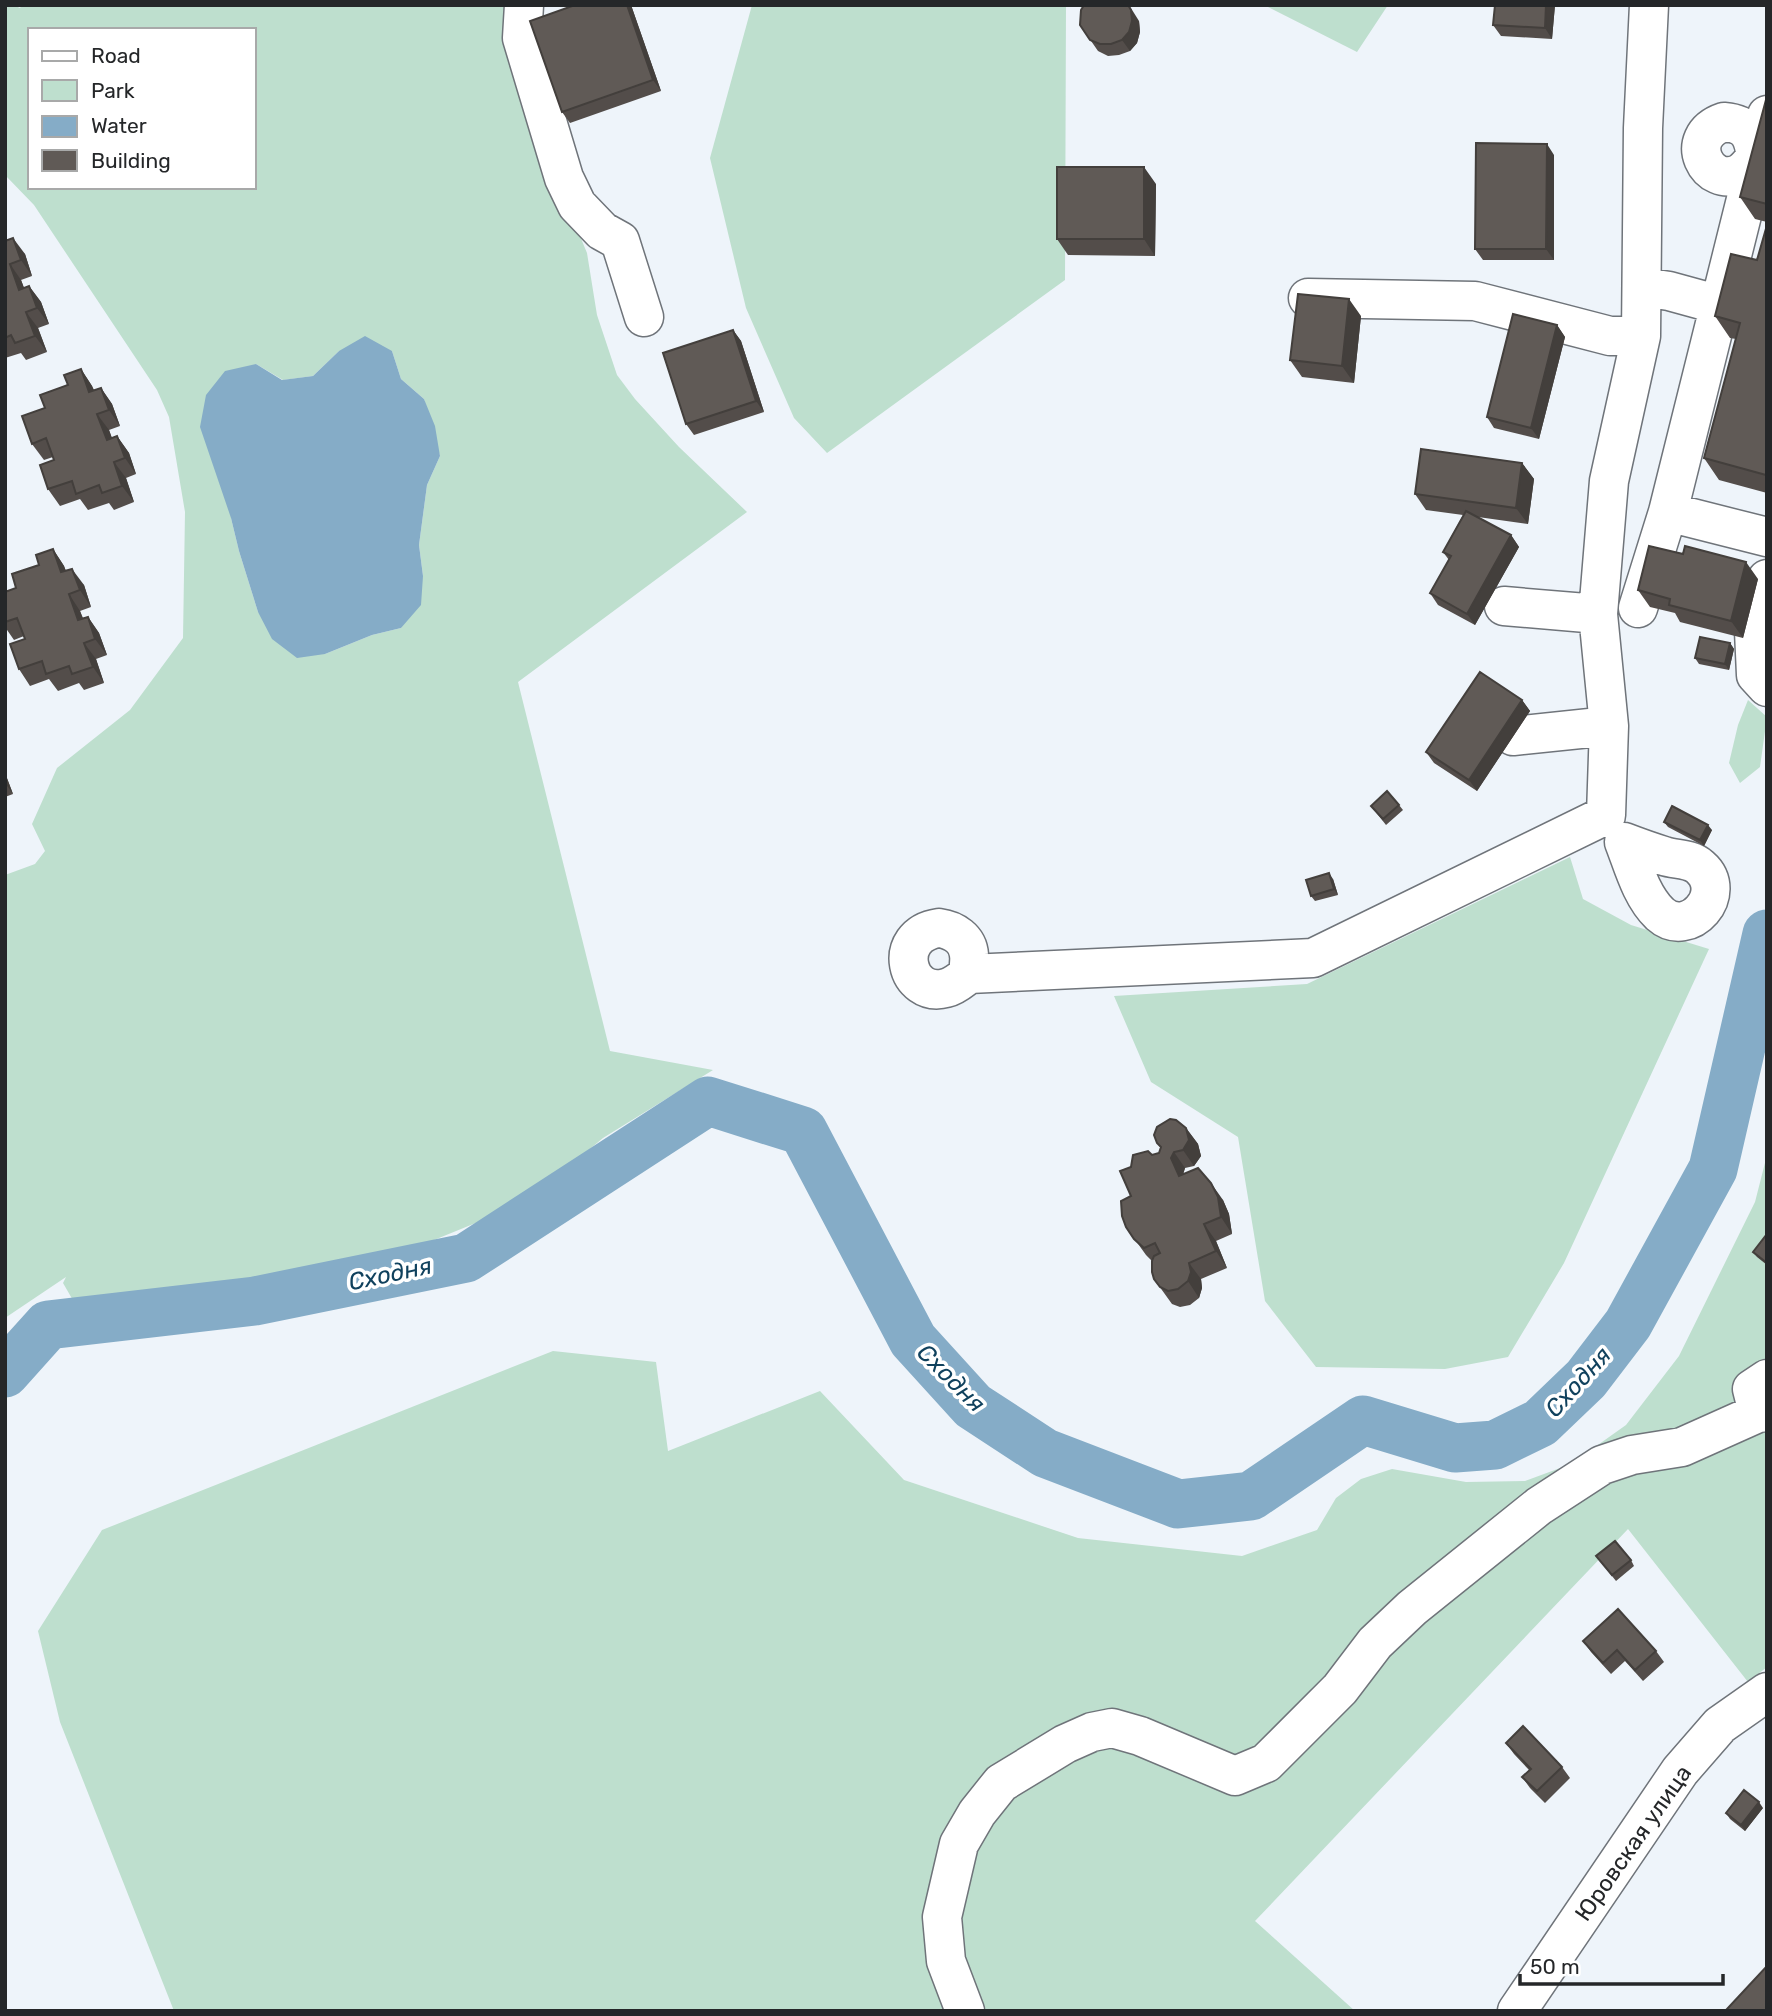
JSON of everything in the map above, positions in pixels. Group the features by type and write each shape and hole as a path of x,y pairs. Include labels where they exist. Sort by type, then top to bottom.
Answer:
{"street":[{"path":"524,5 522,38 564,178 578,205 602,231 620,241 644,317"},
{"path":"969,974 1313,958 1615,828 1598,614 1609,481 1641,336 1643,128 1649,5"},
{"path":"1638,608 1668,512 1767,115"},
{"path":"1643,128 1675,132 1701,142 1704,162 1720,175 1740,173 1756,157"},
{"path":"1643,287 1720,305"},
{"path":"1308,298 1475,301 1610,335 1641,336"},
{"path":"1668,512 1767,537"},
{"path":"1767,579 1754,631 1756,675 1767,687"},
{"path":"1504,606 1598,614"},
{"path":"1513,736 1609,726"},
{"path":"965,2011 946,1961 942,1917 959,1844 977,1813 1001,1783 1065,1744 1092,1732 1112,1727 1235,1776 1266,1763 1340,1689 1375,1643 1412,1608 1539,1506 1602,1465 1632,1455 1682,1447 1764,1401"},
{"name":"Юровская улица","path":"1517,2011 1680,1771 1720,1726 1767,1692"}],"green space":[{"path":"5,5 17,5 19,8 26,5 511,5 550,164 587,253 597,315 617,375 679,447 747,512 518,682 610,1051 713,1070 603,1138 525,1203 412,1249 267,1285 78,1309 63,1283 66,1277 5,1318 5,875 35,864 45,851 32,824 57,768 130,710 183,638 185,512 169,417 157,390 34,205 5,175","holes":["339,351 392,351 401,379 424,399 440,456 427,485 419,545 423,576 401,628 372,635 325,654 258,612 231,518 256,364 283,380 313,376"]},
{"path":"752,5 1066,5 1065,280 827,453 794,418 746,308 710,158"},
{"path":"1264,5 1388,5 1357,52"},
{"path":"1748,700 1767,717 1760,767 1740,783 1729,763 1738,725"},
{"path":"1570,857 1583,899 1631,925 1709,949 1564,1263 1508,1357 1445,1369 1316,1367 1265,1301 1238,1137 1151,1082 1114,996 1307,984"},
{"path":"1767,1155 1767,1667 1748,1682 1628,1529 1255,1921 1355,2011 174,2011 60,1722 38,1631 102,1530 553,1351 656,1362 668,1451 820,1391 904,1480 1078,1538 1242,1556 1317,1530 1336,1498 1361,1479 1392,1469 1466,1482 1525,1481 1571,1464 1626,1425 1679,1356 1755,1202"}],"water":[{"path":"365,336 392,351 401,379 424,399 435,426 440,456 427,485 419,545 423,576 421,605 401,628 372,635 325,654 297,658 272,639 258,612 231,518 200,427 206,395 225,371 256,364 282,380 313,376 339,351"}],"building":[{"path":"575,5 627,5 653,80 562,112 530,21"},
{"path":"1084,5 1128,5 1132,21 1129,32 1122,40 1111,44 1090,40 1080,25"},
{"path":"1495,5 1546,5 1545,28 1493,25"},
{"path":"1767,96 1767,204 1740,197"},
{"path":"1476,143 1547,144 1546,249 1475,249"},
{"path":"1057,167 1144,167 1144,239 1057,239"},
{"path":"1767,225 1766,475 1704,458 1740,323 1715,316 1731,254 1757,260"},
{"path":"13,238 21,260 10,264 19,290 29,286 37,308 26,312 35,336 15,343 11,335 5,338 5,241"},
{"path":"1298,294 1349,299 1342,366 1290,360"},
{"path":"1513,314 1557,325 1531,428 1487,417"},
{"path":"733,330 756,401 686,424 663,353"},
{"path":"81,369 89,392 101,388 109,410 97,414 107,440 117,436 125,458 114,462 122,486 102,493 99,485 76,494 72,481 48,489 40,465 54,460 46,438 32,444 22,416 45,408 40,395 68,385 64,375"},
{"path":"1421,449 1522,463 1516,508 1415,494"},
{"path":"1466,511 1511,535 1467,614 1430,593 1451,556 1443,552"},
{"path":"1649,546 1683,554 1685,546 1746,562 1731,621 1669,605 1670,599 1638,590"},
{"path":"53,549 61,572 72,569 80,590 69,594 78,620 88,617 95,639 84,643 93,667 72,674 69,666 46,674 42,661 19,669 10,644 25,639 17,618 5,622 5,592 16,588 12,574 39,565 36,555"},
{"path":"1700,637 1730,643 1725,664 1695,658"},
{"path":"1480,672 1522,700 1469,780 1426,752"},
{"path":"1387,791 1399,805 1383,819 1371,806"},
{"path":"1672,806 1708,825 1700,840 1664,822"},
{"path":"1329,873 1334,889 1311,896 1306,880"},
{"path":"1170,1119 1186,1128 1189,1140 1183,1150 1174,1152 1171,1158 1179,1176 1198,1168 1211,1183 1218,1197 1221,1217 1204,1224 1216,1251 1189,1263 1191,1272 1188,1281 1178,1289 1168,1291 1160,1287 1152,1272 1154,1256 1160,1253 1155,1243 1144,1248 1126,1227 1121,1201 1131,1196 1120,1171 1131,1167 1133,1155 1148,1151 1152,1155 1159,1153 1161,1147 1154,1135 1157,1127"},
{"path":"1767,1234 1767,1263 1753,1252"},
{"path":"1615,1541 1631,1560 1612,1575 1596,1556"},
{"path":"1618,1609 1656,1651 1635,1670 1617,1650 1603,1663 1583,1641"},
{"path":"1523,1726 1562,1767 1537,1791 1522,1777 1531,1769 1506,1743"},
{"path":"1744,1790 1759,1802 1741,1825 1726,1813"},
{"path":"1767,1966 1767,2011 1729,2011 1727,2009"}],"waterway":[{"name":"Сходня","path":"5,1373 48,1325 255,1301 466,1258 708,1101 803,1131 913,1340 973,1406 1045,1453 1178,1504 1251,1496 1363,1420 1455,1448 1495,1445 1540,1423 1586,1379 1628,1324 1713,1169 1767,934"}]}
